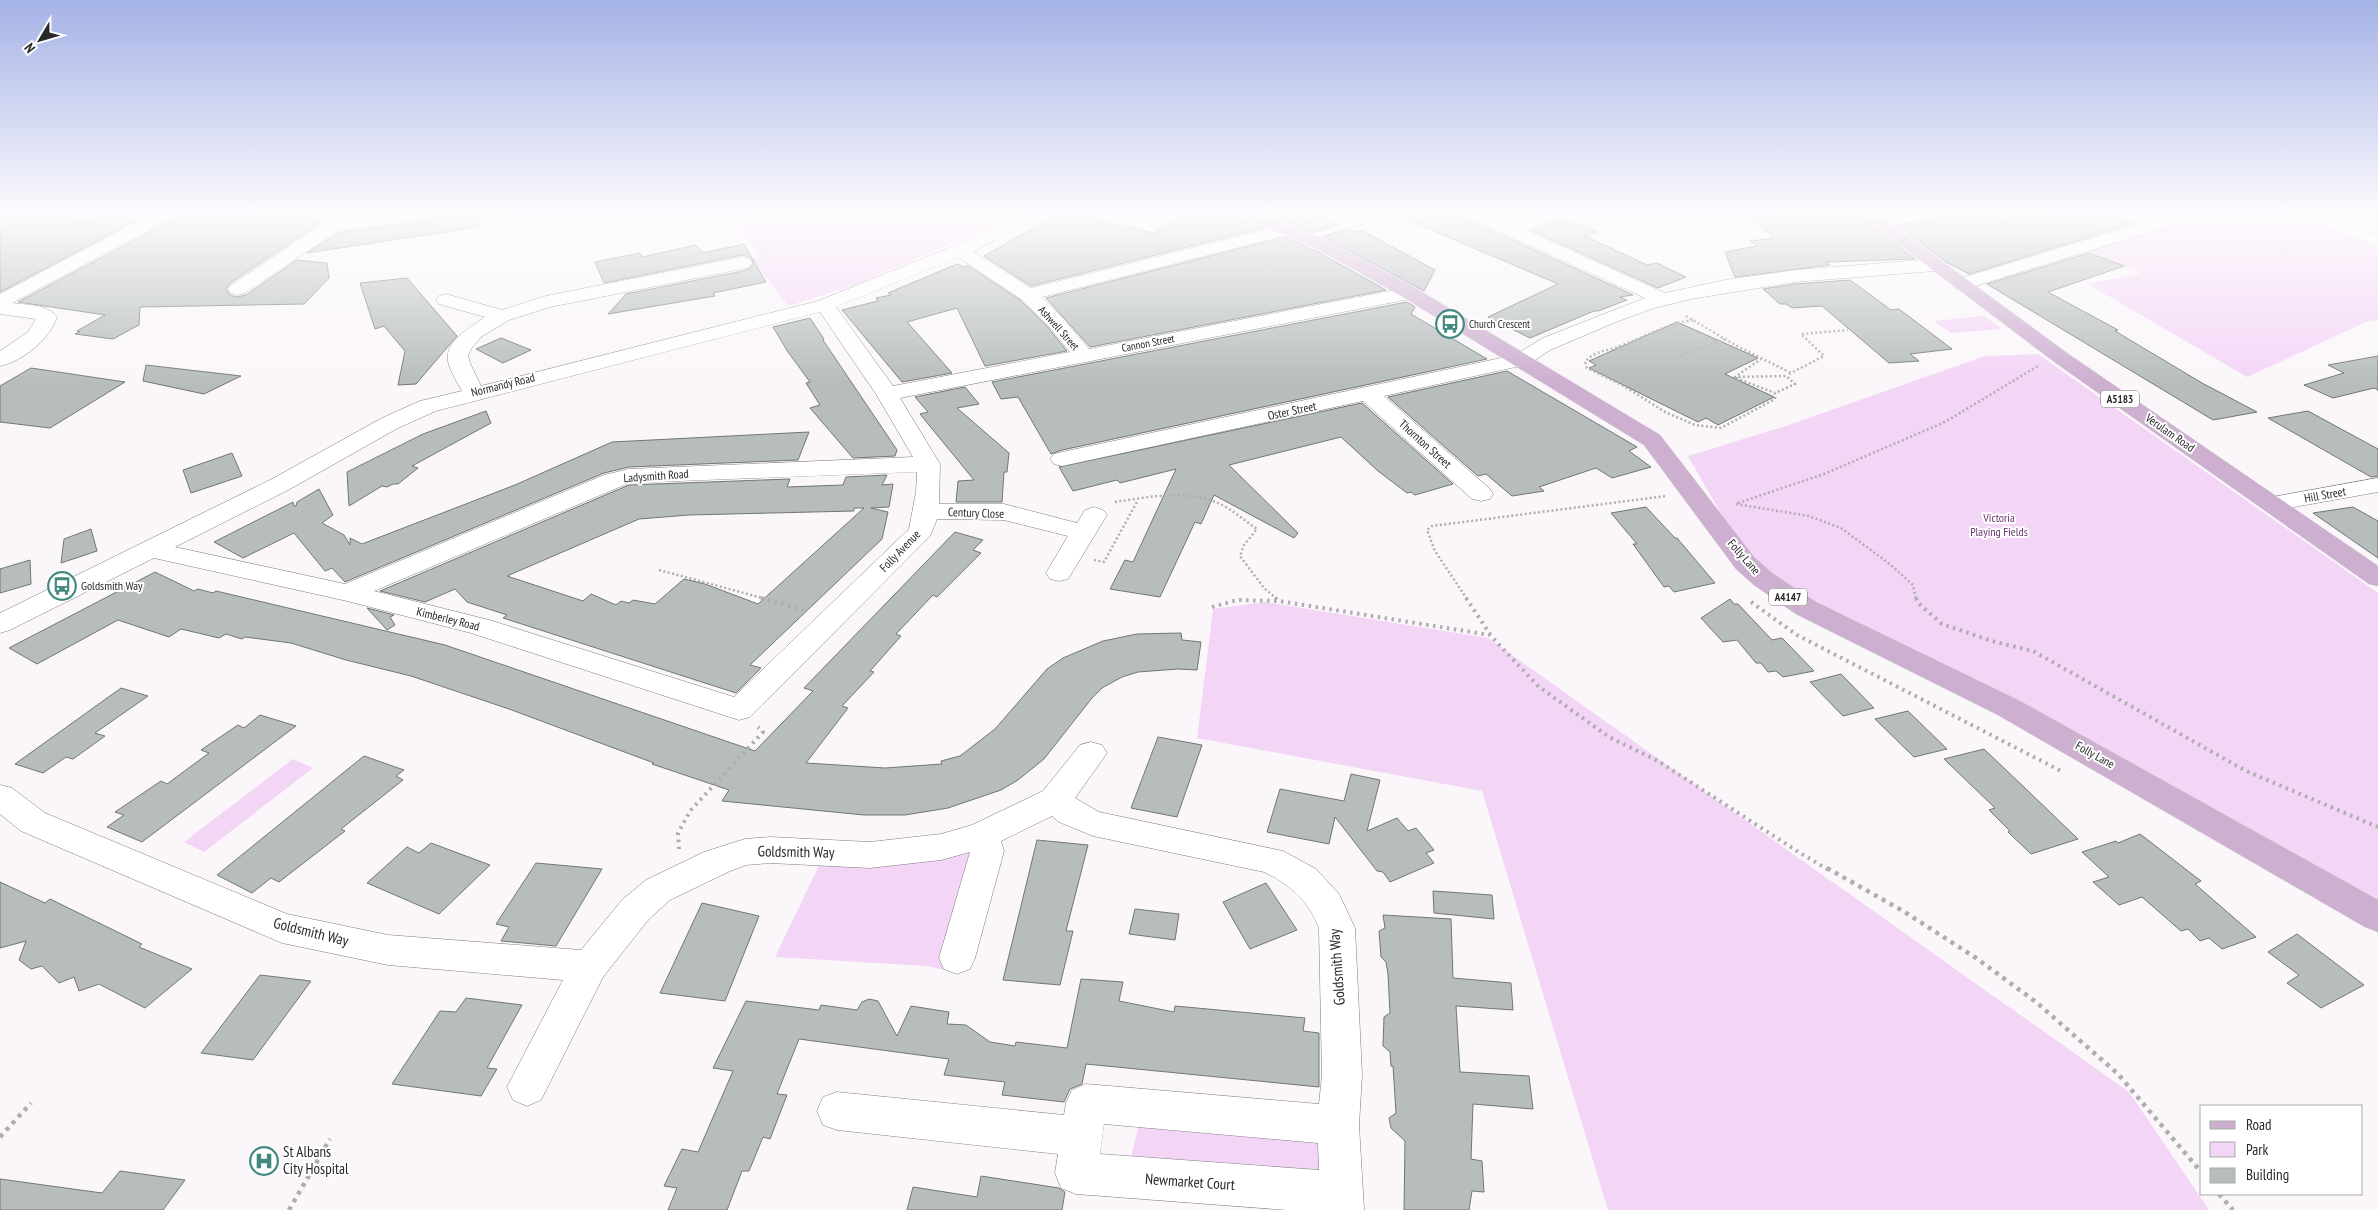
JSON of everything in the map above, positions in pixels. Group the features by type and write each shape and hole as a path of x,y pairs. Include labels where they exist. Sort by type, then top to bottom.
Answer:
{"main road":[{"name":"Folly Lane","path":"1368,270 1410,293 1652,440 1745,563 1770,584 1806,608 2009,708 2378,916"},
{"name":"Verulam Road","path":"1943,270 2060,357 2378,578"}],"street":[{"path":"0,302 59,270"},
{"path":"238,290 267,270"},
{"path":"474,392 459,363 461,348 474,333 502,316 546,302 704,270"},
{"name":"Normandy Road","path":"0,624 281,484 390,423 428,406 474,392 825,304 909,270"},
{"name":"Ashwell Street","path":"991,270 1028,295 1054,320 1084,356"},
{"path":"1028,295 1135,270"},
{"path":"1597,270 1660,300"},
{"path":"1522,360 1534,349 1611,317 1660,300 1734,285 1794,276 1859,270"},
{"path":"1962,284 2006,270"},
{"name":"Cannon Street","path":"887,394 1410,293"},
{"path":"446,300 502,316"},
{"path":"825,304 887,394 928,464"},
{"path":"0,308 36,312 47,317 45,326 32,338 0,360"},
{"name":"Oster Street","path":"1062,459 1522,360"},
{"name":"Thornton Street","path":"1369,394 1481,494"},
{"name":"Folly Avenue","path":"739,710 921,531 926,511 928,464"},
{"name":"Ladysmith Road","path":"347,593 613,480 629,476 928,464"},
{"name":"Hill Street","path":"2272,504 2378,485"},
{"name":"Century Close","path":"926,511 1004,512 1088,524"},
{"path":"1059,573 1088,524"},
{"name":"Kimberley Road","path":"150,549 347,593 478,626 739,710"},
{"name":"Goldsmith Way","path":"527,1087 590,966 636,908 658,890 687,874 745,852 770,850 870,855 942,846 982,836 1055,800 1091,753"},
{"name":"Goldsmith Way","path":"0,798 33,822 282,928 388,950 544,964 590,966"},
{"name":"Goldsmith Way","path":"1055,800 1071,813 1093,823 1271,860 1288,867 1308,880 1321,894 1331,910 1337,928 1342,1075 1338,1125 1342,1202"},
{"path":"957,958 987,851 982,836"},
{"name":"Newmarket Court","path":"1338,1125 1086,1103 1076,1173 1342,1202"},
{"path":"837,1111 1082,1137"}],"path":[{"path":"1660,300 1761,359 1791,373"},
{"path":"1693,320 1674,322 1617,347 1604,348 1590,356 1585,362 1587,368 1624,386 1665,412 1670,412 1687,423 1700,427 1710,424 1721,428 1738,421 1775,399 1775,394"},
{"path":"1735,377 1786,376 1824,356 1801,334 1848,330"},
{"path":"1681,356 1724,338"},
{"path":"1617,347 1625,351"},
{"path":"1736,504 1824,474 1945,422 2038,366 2060,357"},
{"path":"1735,377 1761,359"},
{"path":"1735,377 1775,394 1795,384 1786,376"},
{"path":"1088,524 1099,504 1171,495 1206,499 1222,505 1257,529 1244,545 1240,556 1264,588 1279,601"},
{"path":"2200,1171 2118,1074 2036,1002 1976,958 1903,911 1792,848 1658,761 1609,737 1539,687 1490,635 1435,551 1427,530 1432,526 1510,515 1699,500 1809,516 1841,528 1890,565 1912,585 1917,602 1942,624 1995,642 2033,651 2246,771 2378,827"},
{"path":"659,570 740,594 834,617"},
{"path":"1212,606 1236,600 1279,601 1490,635"},
{"path":"687,874 677,844 681,824 690,811 763,732 739,710"},
{"path":"0,1137 31,1103"},
{"path":"289,1210 330,1140"},
{"path":"2220,1195 2233,1210"}],"green space":[{"path":"761,270 889,270 858,284 788,306"},
{"path":"2135,270 2378,270 2378,320 2366,322 2247,377 2088,284 2142,273"},
{"path":"1984,316 2002,329 1951,333 1934,321"},
{"name":"Victoria Playing Fields","path":"2038,354 2378,593 2378,914 1787,593 1749,562 1688,456 1786,426 1985,356"},
{"path":"1265,602 1488,638 2129,1092 2209,1210 1608,1210 1482,791 1197,738 1213,609"},
{"path":"293,759 313,768 204,852 184,842"},
{"path":"977,841 982,853 945,970 927,966 775,957 824,855"},
{"path":"1141,1116 1331,1133 1333,1185 1130,1162"}],"building":[{"path":"0,270 41,270 0,292"},
{"path":"77,270 249,270 230,283 226,289 230,295 237,297 246,295 282,270 328,270 329,278 304,304 140,307 139,325 113,339 75,334 105,315 18,302"},
{"path":"599,270 666,270 604,283"},
{"path":"759,270 766,282 713,293 715,296 608,314 626,294 743,271"},
{"path":"942,270 975,270 1020,300 1046,325 1067,351 985,366 957,308 907,322 952,373 902,382 842,310 878,301 876,298 891,295 888,293"},
{"path":"1007,270 1093,270 1031,286"},
{"path":"1154,270 1351,270 1386,290 1090,347 1046,298"},
{"path":"1386,270 1435,270 1424,291"},
{"path":"1526,270 1579,270 1633,295 1620,297 1627,300 1594,311 1530,338 1488,317 1558,284"},
{"path":"1619,270 1672,270 1686,277 1658,288"},
{"path":"1732,270 1787,270 1735,277"},
{"path":"1962,270 1980,270 1969,274"},
{"path":"2032,270 2111,270 2048,292 2118,330 2115,331 2202,383 2257,412 2213,420 1987,284"},
{"path":"407,278 457,336 416,384 398,385 405,351 384,326 375,329 360,283"},
{"path":"1850,280 1891,310 1899,309 1952,349 1910,354 1919,361 1889,363 1822,306 1792,308 1786,304 1780,304 1763,289 1795,284"},
{"path":"1407,302 1415,307 1411,314 1487,359 1062,450 1051,454 1018,397 1001,399 992,382"},
{"path":"810,318 897,450 895,456 853,458 810,408 820,405 806,383 810,382 788,352 773,327"},
{"path":"1677,322 1758,358 1725,374 1774,397 1718,425 1706,418 1698,422 1589,368 1596,365 1589,361"},
{"path":"501,338 531,350 503,363 476,349"},
{"path":"2378,356 2378,390 2374,388 2333,398 2304,385 2344,373 2328,365"},
{"path":"146,365 241,376 204,394 143,381"},
{"path":"31,368 125,382 50,428 0,422 0,386"},
{"path":"1507,371 1637,447 1629,451 1651,467 1612,478 1596,468 1539,487 1544,491 1512,496 1486,474 1478,476 1388,397"},
{"path":"965,387 979,404 957,408 1009,453 1007,472 1004,472 1002,502 956,502 958,481 974,480 920,414 928,412 915,397"},
{"path":"1362,403 1453,484 1415,495 1411,492 1407,493 1378,471 1341,437 1229,465 1298,533 1294,538 1214,495 1201,524 1195,522 1160,597 1110,589 1125,560 1133,562 1176,469 1120,483 1117,480 1073,491 1059,467"},
{"path":"486,411 491,423 412,466 418,468 398,484 387,487 382,486 349,506 347,472 423,434"},
{"path":"2308,411 2378,449 2378,476 2371,477 2268,418"},
{"path":"809,432 798,460 629,467 604,473 345,582 332,568 325,571 294,533 243,558 214,542 293,502 294,506 296,506 297,502 319,489 333,515 322,523 344,535 350,545 350,538 362,544 515,485 612,442"},
{"path":"232,453 242,476 191,493 183,470"},
{"path":"887,475 882,485 893,484 889,507 871,508 888,512 882,539 750,665 761,668 736,693 503,618 507,615 467,602 455,589 425,602 380,591 629,485 790,479 787,487 843,485 846,477","holes":["854,508 864,508 758,604 705,584 684,579 655,604 633,600 629,603 621,601 616,605 591,594 583,601 507,576 639,519 689,515 854,511"]},
{"path":"1646,507 1677,538 1715,583 1674,592 1669,586 1664,587 1633,544 1637,544 1611,513"},
{"path":"2353,507 2378,521 2378,558 2313,513"},
{"path":"91,529 97,551 61,563 64,539"},
{"path":"955,532 983,540 973,550 981,553 937,597 933,595 896,634 901,636 870,671 874,672 842,706 848,708 806,763 885,768 942,764 941,761 960,756 995,729 1047,669 1063,658 1103,641 1137,634 1181,633 1182,640 1201,642 1197,670 1178,669 1138,672 1122,677 1102,688 1044,759 1018,780 1001,790 948,808 905,815 864,815 722,801 729,790 652,764 654,763 509,709 411,676 346,660 291,643 245,637 242,639 226,634 219,638 181,629 169,637 118,620 37,664 9,648 155,572 194,591 198,589 213,593 216,591 445,645 755,751 813,691 804,688"},
{"path":"30,560 31,584 0,593 0,569"},
{"path":"1730,599 1734,604 1738,604 1772,640 1782,638 1814,671 1783,677 1776,671 1768,672 1761,663 1756,663 1737,640 1723,642 1701,618"},
{"path":"367,608 394,615 390,617 395,625 387,630"},
{"path":"1841,674 1874,708 1843,716 1810,682"},
{"path":"121,688 148,696 95,733 105,736 73,759 66,757 43,773 15,764"},
{"path":"1908,711 1947,749 1914,757 1875,719"},
{"path":"260,715 296,726 142,842 107,827 124,815 115,812 161,781 167,784 209,753 201,750 238,725 244,728"},
{"path":"1158,737 1202,745 1177,817 1131,808"},
{"path":"1984,749 2078,839 2031,854 2008,832 2010,831 1989,810 1995,808 1944,759"},
{"path":"364,756 404,770 396,776 403,780 341,829 345,831 279,882 271,878 252,893 217,875"},
{"path":"1351,774 1380,780 1367,831 1397,818 1408,831 1416,828 1434,850 1426,853 1434,863 1390,882 1383,872 1377,871 1335,817 1329,844 1267,832 1280,789 1344,801"},
{"path":"2140,834 2201,881 2195,884 2256,937 2222,949 2209,938 2200,941 2188,929 2181,931 2142,897 2119,905 2093,882 2109,877 2082,852 2116,841 2118,843"},
{"path":"1037,840 1088,845 1066,931 1073,931 1060,985 1003,980"},
{"path":"431,843 490,865 439,914 367,883 407,847 419,853"},
{"path":"536,863 602,869 556,946 501,941 509,927 496,924"},
{"path":"0,882 45,903 50,899 142,944 139,947 192,969 145,1008 99,984 79,991 74,977 59,983 42,966 31,969 19,960 26,941 0,948"},
{"path":"1266,883 1297,930 1250,949 1223,902"},
{"path":"1433,891 1492,895 1494,919 1434,913"},
{"path":"702,903 759,916 725,1001 660,993"},
{"path":"1135,909 1179,914 1175,940 1129,934"},
{"path":"1383,915 1451,919 1453,978 1511,983 1513,1010 1456,1006 1460,1072 1529,1076 1533,1109 1473,1104 1471,1159 1482,1161 1484,1192 1472,1191 1469,1210 1404,1210 1405,1141 1391,1128 1389,1118 1396,1113 1393,1066 1391,1066 1390,1052 1383,1046 1384,1017 1390,1013 1388,974 1386,962 1381,957 1379,931 1385,928"},
{"path":"2297,934 2364,985 2321,1008 2287,983 2299,975 2268,952"},
{"path":"260,975 311,981 253,1060 201,1053"},
{"path":"1081,979 1123,982 1119,1001 1174,1012 1175,1006 1305,1018 1303,1031 1319,1033 1319,1087 1086,1064 1082,1084 1070,1089 1064,1102 1002,1095 1005,1082 944,1075 949,1059 799,1039 777,1094 787,1095 770,1139 763,1137 749,1171 742,1171 727,1210 668,1210 677,1188 664,1186 682,1149 698,1152 733,1071 713,1068 746,1001 819,1010 821,1005 857,1010 862,1002 869,999 878,1001 897,1036 911,1006 949,1012 947,1024 966,1025 990,1042 1015,1046 1016,1042 1067,1048"},
{"path":"466,998 522,1005 487,1068 497,1069 481,1096 392,1084 440,1011 456,1012"},
{"path":"120,1171 185,1180 163,1210 0,1210 0,1179 102,1193"},
{"path":"981,1176 1059,1188 1065,1192 1062,1210 907,1210 913,1187 977,1197"}],"place":[{"name":"Church Crescent","path":"1450,324"},
{"name":"Goldsmith Way","path":"62,586"},
{"name":"St Albans City Hospital","path":"264,1161"}]}
